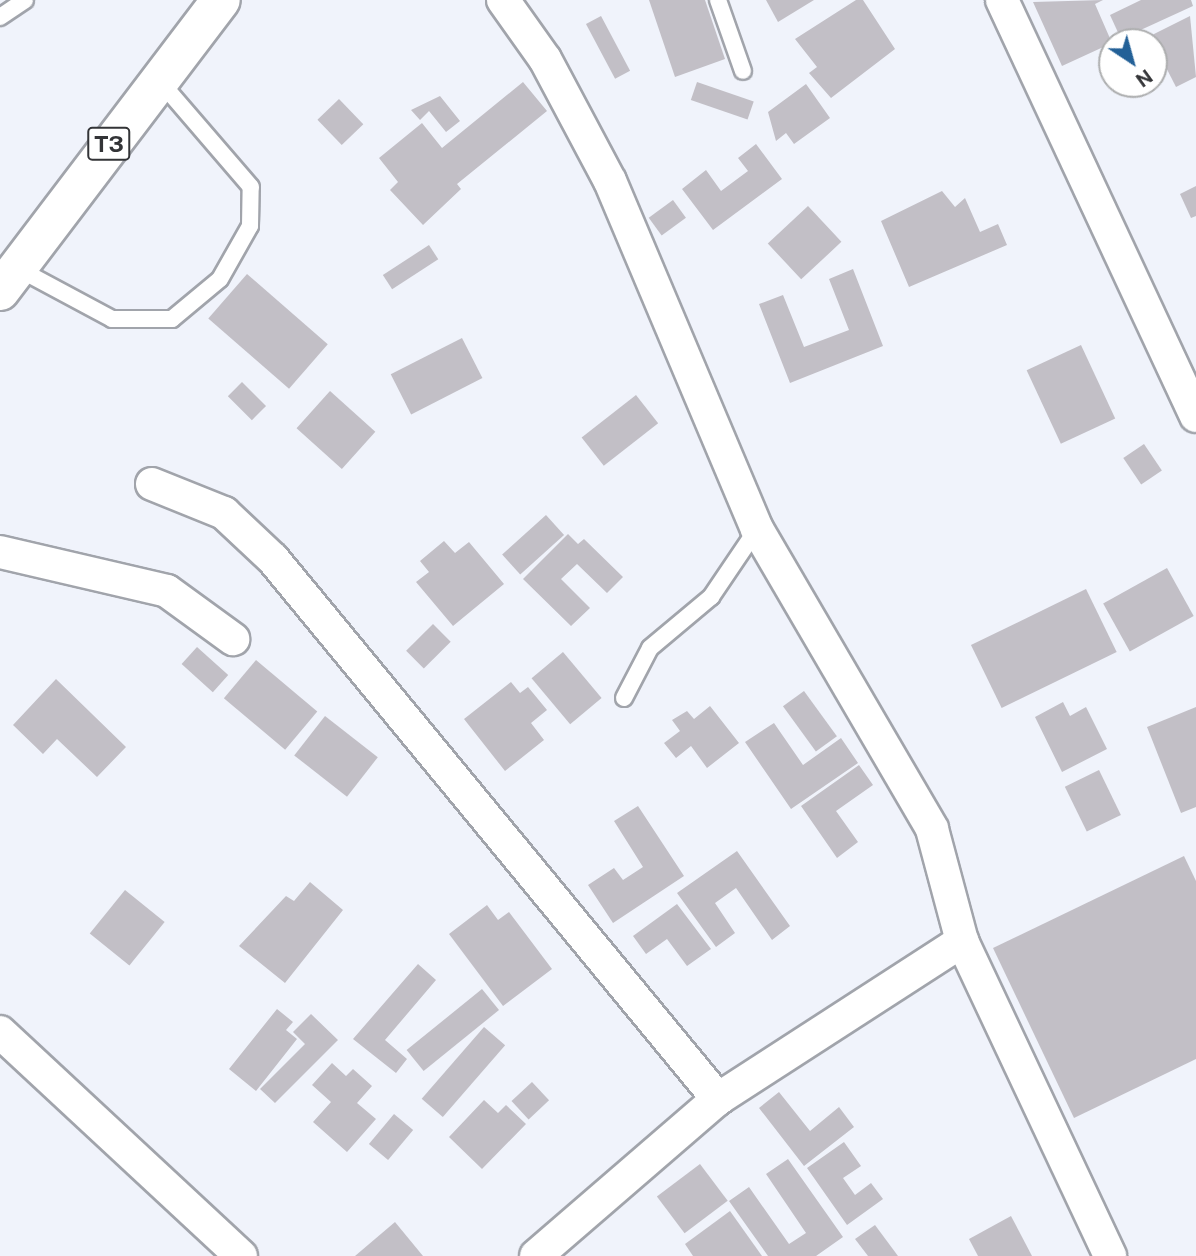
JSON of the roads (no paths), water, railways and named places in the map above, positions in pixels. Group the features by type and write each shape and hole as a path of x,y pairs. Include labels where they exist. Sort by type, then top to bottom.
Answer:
{"highway":[{"name":"T3","path":"9,280 158,78 221,0"}],"street":[{"path":"503,0 545,60 610,181 757,529 932,829 962,941 1110,1256"},
{"path":"1002,0 1196,416"},
{"path":"152,484 224,513 273,559 718,1099"},
{"path":"0,552 167,591 233,639"},
{"path":"536,1256 718,1099 962,941"},
{"path":"0,1032 241,1256"}],"lane":[{"path":"0,17 25,0"},
{"path":"718,0 743,71"},
{"path":"9,280 112,319 172,319 220,279 250,226 251,187 158,78"},
{"path":"624,698 650,648 711,597 757,529"}]}
